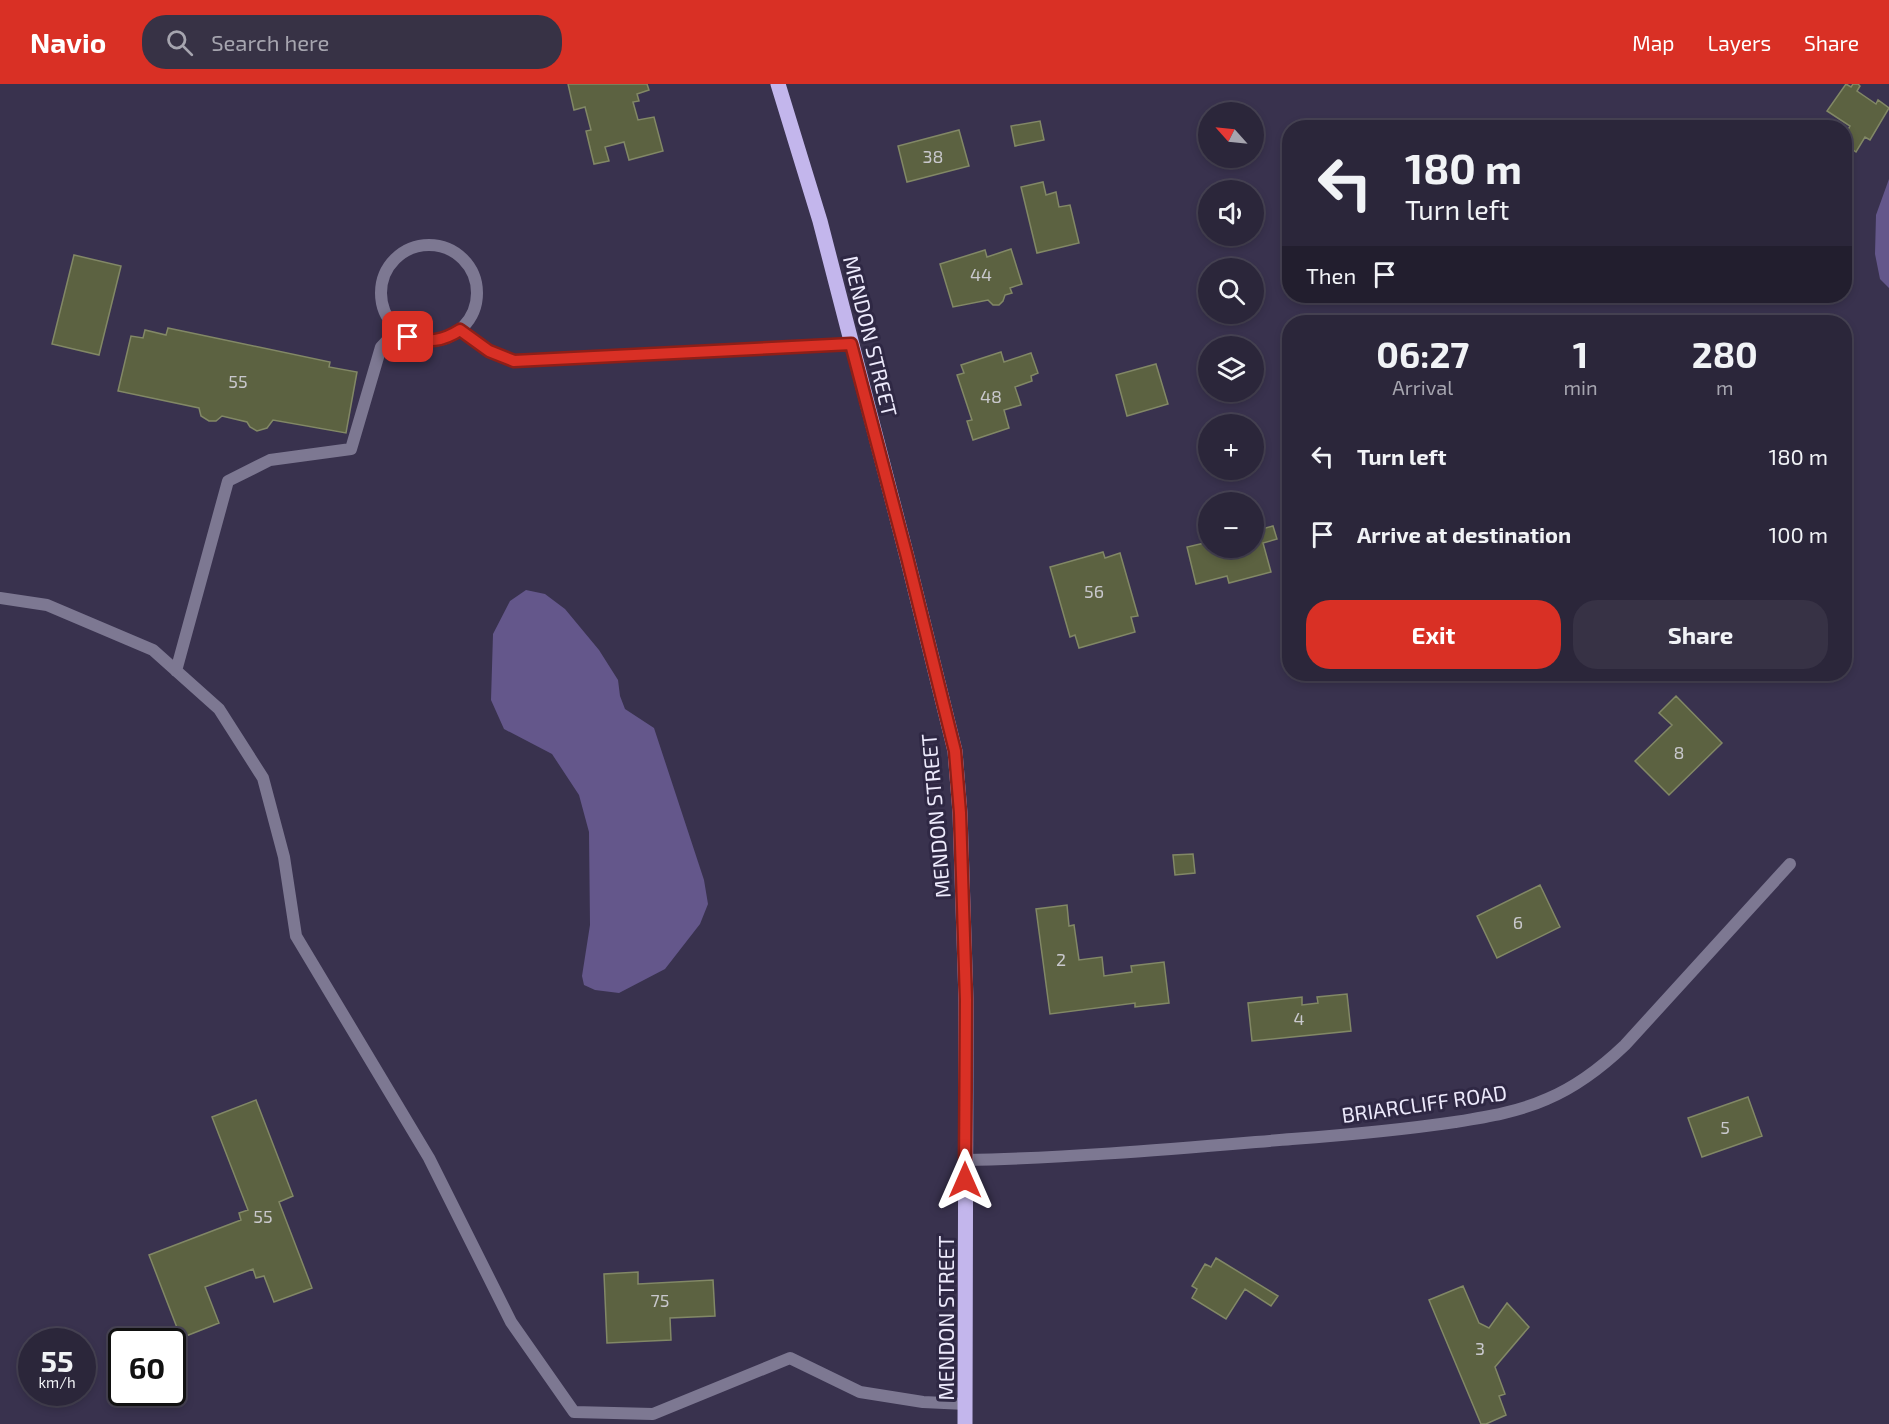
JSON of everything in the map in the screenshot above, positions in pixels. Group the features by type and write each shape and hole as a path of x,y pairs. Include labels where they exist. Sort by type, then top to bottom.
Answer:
{"main road":[{"name":"MENDON STREET","path":"778,84 820,221 955,751 960,813 966,1000 965,1424"}],"street":[{"path":"423,244 439,245 454,251 466,261 474,274 478,290 476,304 470,318 460,330 449,337 435,341 422,341 408,337 397,330 387,317 381,302 380,286 385,271 395,258 408,249 423,244"},
{"path":"176,670 228,481 270,460 351,449 381,347 397,330"},
{"path":"460,330 489,351 514,361 851,344"},
{"path":"0,598 47,604 153,650 219,709 262,778 284,857 296,936 429,1158 511,1322 574,1412 653,1414 790,1358 860,1392 923,1402 966,1404"},
{"name":"BRIARCLIFF ROAD","path":"965,1160 1047,1158 1359,1134 1512,1112 1546,1100 1574,1086 1601,1068 1617,1053 1790,864"}],"shaded area":[{"path":"1889,179 1889,288 1880,279 1875,254 1876,215"},
{"path":"526,590 545,594 565,609 599,650 618,680 620,696 625,709 654,728 704,880 708,904 700,924 665,969 619,993 595,990 584,985 582,976 590,925 589,832 579,795 552,754 504,729 491,700 493,634 510,601"}],"building":[{"path":"568,84 647,84 649,90 637,94 639,101 633,102 638,120 654,117 663,151 629,160 624,142 605,147 609,161 594,164 586,131 591,130 585,107 574,110"},
{"path":"1846,84 1851,87 1853,84 1858,84 1860,86 1857,91 1876,104 1878,100 1889,108 1870,140 1865,137 1856,152 1852,149 1852,120 1841,120 1827,111"},
{"path":"1040,121 1044,140 1015,146 1011,126"},
{"path":"959,130 969,166 907,182 898,146"},
{"path":"1043,182 1046,195 1056,192 1059,207 1070,205 1079,243 1037,253 1021,187"},
{"path":"1011,249 1022,284 1010,288 1012,293 1005,295 999,305 993,305 988,300 953,307 940,264 985,250 987,257"},
{"path":"74,255 121,266 99,355 52,344"},
{"path":"168,328 330,362 329,367 357,372 346,433 273,420 267,428 257,431 247,422 222,416 216,421 209,421 201,416 199,408 118,391 131,336 143,338 145,330 166,335"},
{"path":"1001,352 1004,362 1031,353 1038,373 1031,376 1032,381 1015,387 1021,405 1004,410 1009,428 973,440 967,421 972,420 957,375 964,373 961,365"},
{"path":"1156,364 1168,404 1127,416 1116,375"},
{"path":"1273,526 1277,539 1264,543 1264,528"},
{"path":"1198,544 1198,558 1264,558 1264,547 1271,572 1229,583 1227,576 1196,584 1187,547"},
{"path":"1103,552 1105,558 1120,553 1138,616 1131,617 1135,632 1079,648 1075,635 1070,637 1050,567"},
{"path":"1676,696 1722,743 1669,795 1635,761 1672,725 1659,713"},
{"path":"1193,854 1195,873 1175,875 1173,855"},
{"path":"1540,885 1560,927 1497,958 1477,916"},
{"path":"1067,905 1069,926 1074,925 1079,960 1102,957 1104,976 1132,972 1131,966 1164,962 1169,1003 1135,1007 1135,1003 1050,1014 1036,909"},
{"path":"1347,994 1351,1031 1252,1041 1248,1003 1302,997 1302,1005 1318,1003 1317,997"},
{"path":"1748,1097 1762,1136 1702,1157 1688,1118"},
{"path":"256,1100 293,1196 279,1202 312,1288 274,1302 264,1276 256,1278 253,1269 205,1287 219,1323 186,1336 186,1328 177,1328 149,1255 241,1220 239,1213 248,1210 212,1117"},
{"path":"1216,1258 1278,1296 1271,1306 1245,1289 1226,1319 1192,1298 1197,1289 1192,1286 1205,1264 1211,1267"},
{"path":"638,1272 638,1284 713,1280 715,1316 670,1318 671,1340 607,1343 604,1274"},
{"path":"1463,1286 1479,1323 1489,1328 1507,1303 1529,1327 1495,1367 1505,1394 1499,1396 1506,1415 1486,1424 1481,1424 1429,1300"}],"route":[{"path":"408,337 422,341 435,341 449,337 460,330 489,351 514,361 851,344 955,751 960,813 966,1000 965,1180"}]}
